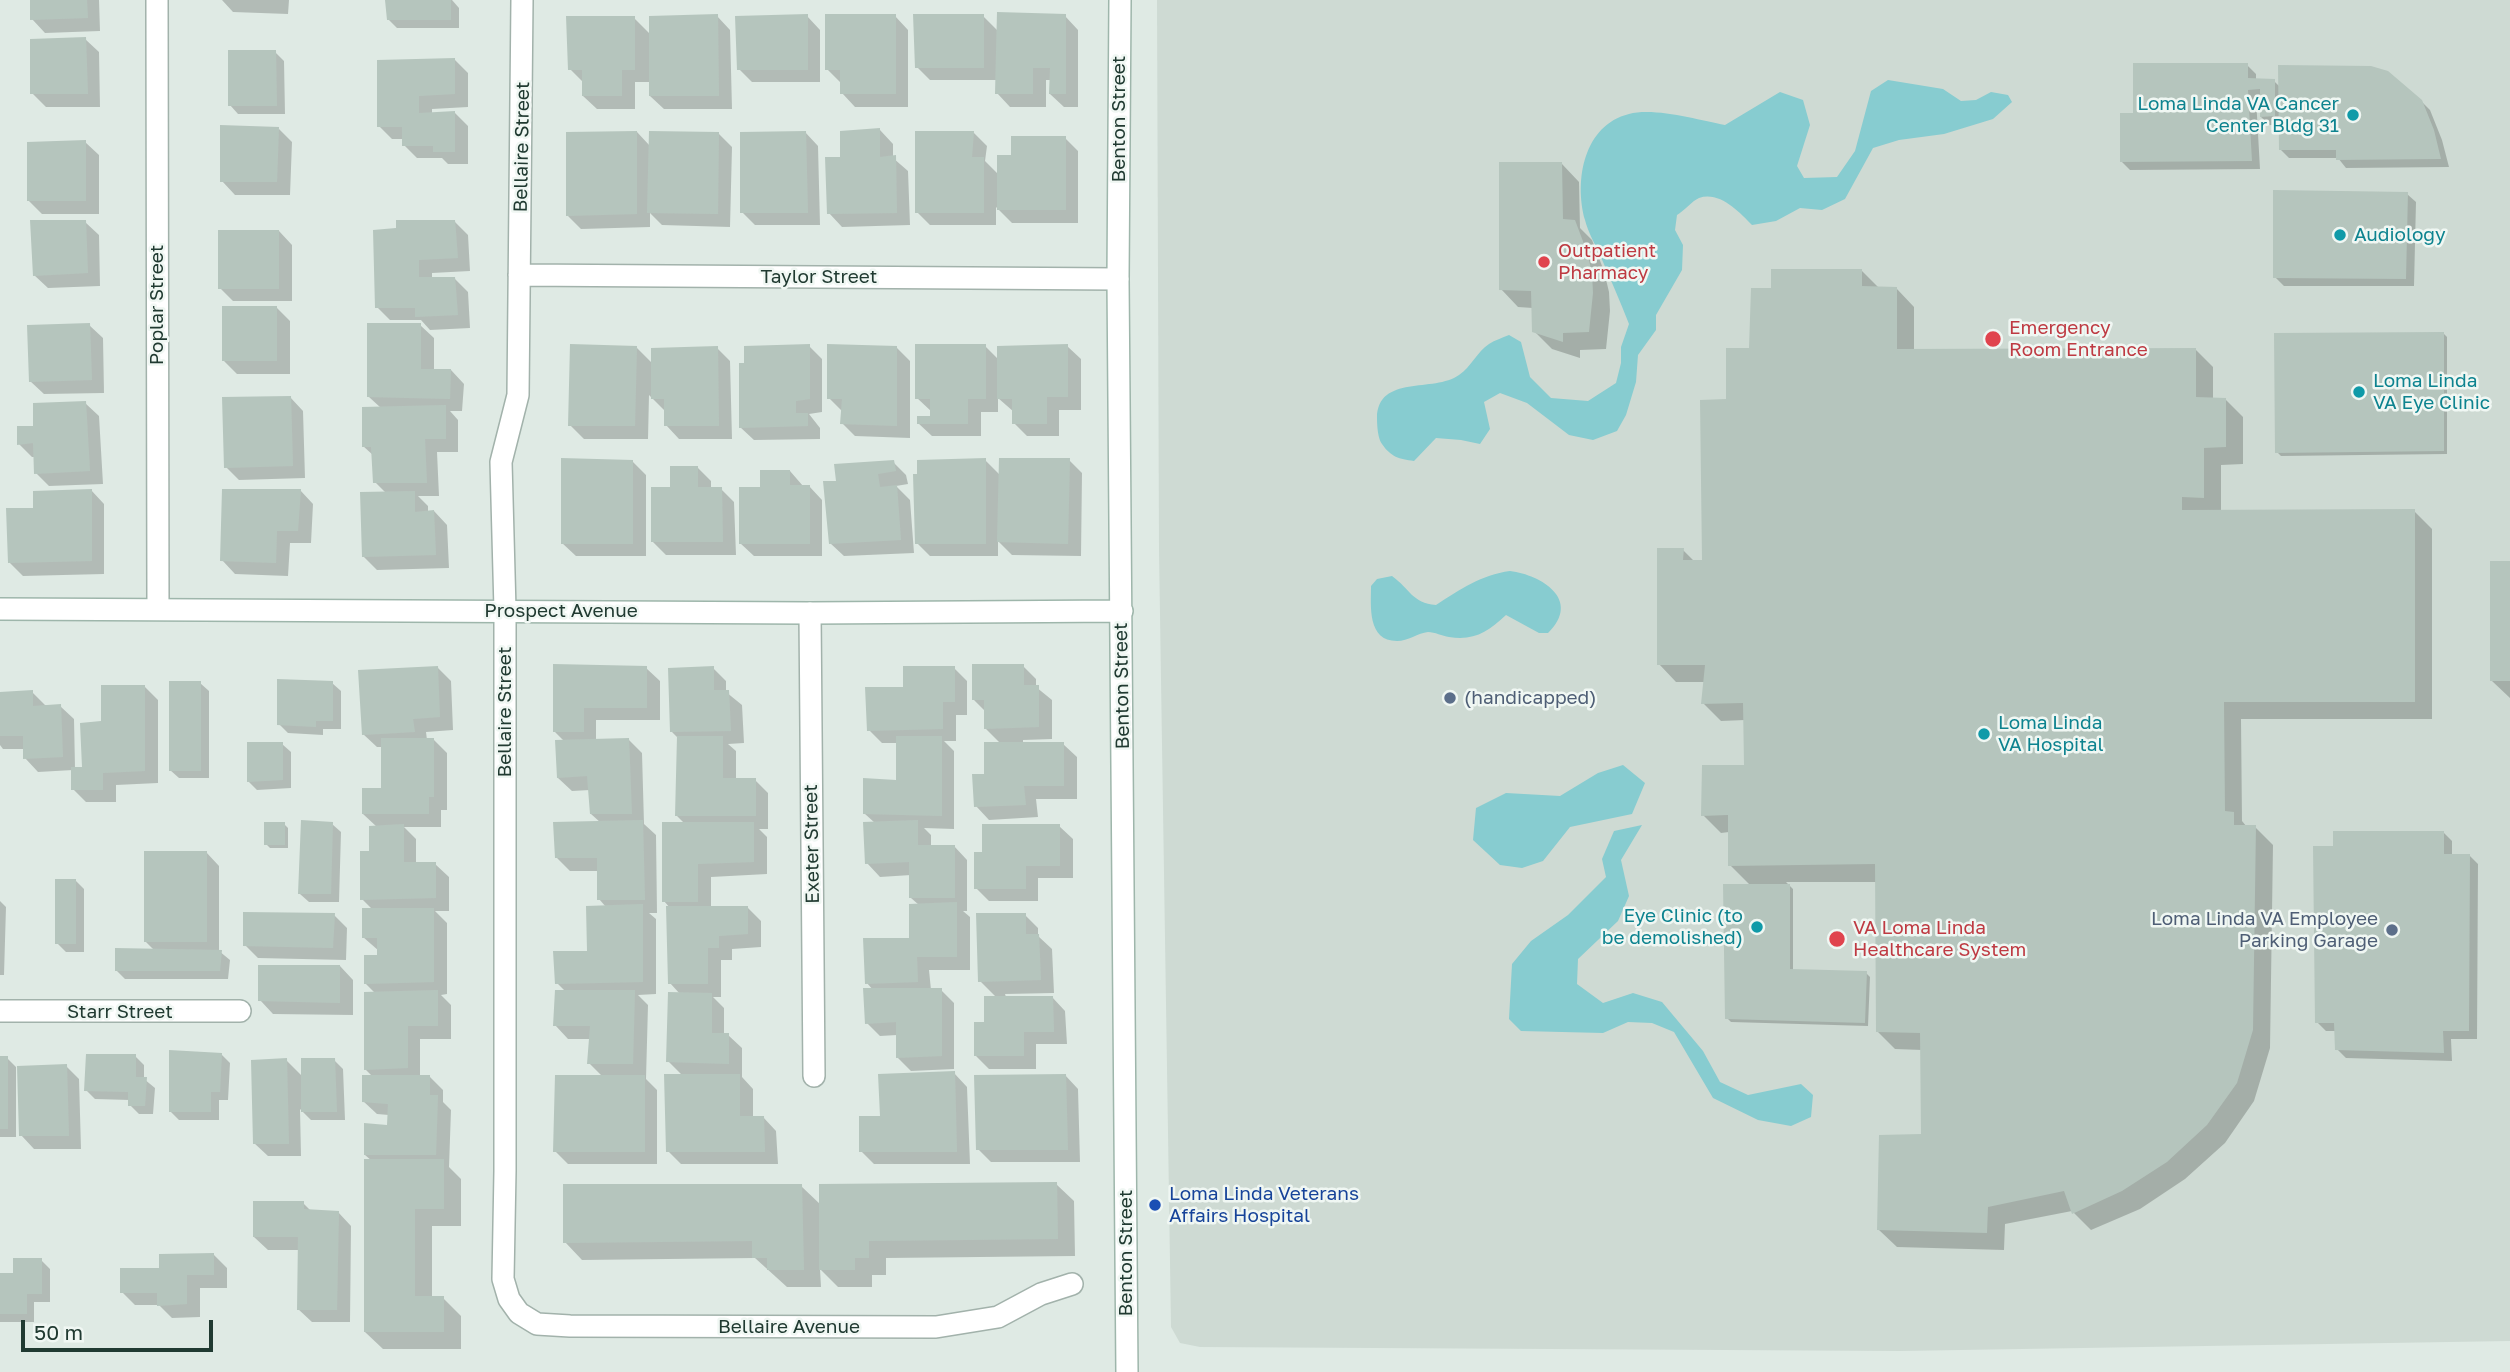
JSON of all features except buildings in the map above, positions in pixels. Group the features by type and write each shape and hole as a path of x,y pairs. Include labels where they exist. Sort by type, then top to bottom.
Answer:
{"street":[{"name":"Poplar Street","path":"157,0 158,609"},
{"name":"Bellaire Street","path":"509,1299 503,1279 505,610 501,462 518,395 522,0"},
{"name":"Benton Street","path":"1120,0 1118,278 1127,1372"},
{"name":"Taylor Street","path":"519,275 1118,278"},
{"name":"Prospect Avenue","path":"0,609 810,613 1122,611"},
{"name":"Exeter Street","path":"810,613 814,1076"},
{"name":"Starr Street","path":"0,1011 240,1011"},
{"name":"Bellaire Avenue","path":"509,1299 519,1313 537,1324 936,1327 998,1317 1041,1294 1072,1284"}],"shaded area":[{"name":"VA Loma Linda Healthcare System","path":"1157,0 2510,0 2510,1341 1900,1351 1200,1347 1180,1343 1171,1327 1159,550"}],"water":[{"path":"1888,80 1943,89 1961,101 1976,100 1991,92 2008,95 2012,102 1993,119 1944,134 1899,140 1873,148 1845,199 1822,210 1800,208 1776,221 1752,225 1722,200 1714,197 1696,199 1677,215 1675,230 1683,245 1682,270 1656,315 1656,330 1638,355 1636,382 1626,415 1617,431 1593,440 1569,435 1527,403 1500,393 1484,402 1490,429 1480,444 1436,438 1414,461 1396,457 1382,444 1377,418 1380,404 1387,395 1397,390 1436,383 1459,375 1485,347 1509,335 1521,342 1530,377 1551,398 1588,401 1616,383 1621,363 1621,347 1629,324 1586,224 1581,188 1582,172 1592,142 1614,120 1629,114 1651,112 1725,125 1780,92 1803,100 1810,125 1797,166 1804,178 1837,177 1855,151 1871,91"},
{"path":"1510,571 1534,578 1554,591 1561,610 1548,633 1539,633 1506,615 1487,630 1466,638 1428,632 1397,641 1380,635 1376,629 1371,612 1371,586 1377,579 1392,576 1416,598 1436,605 1480,579"},
{"path":"1623,765 1645,783 1632,814 1570,827 1543,861 1522,868 1500,865 1473,840 1476,808 1506,793 1560,796 1598,773"},
{"path":"1642,825 1621,860 1629,896 1618,921 1578,959 1577,984 1603,1003 1633,993 1662,1002 1703,1051 1720,1082 1748,1095 1801,1084 1813,1095 1811,1117 1791,1126 1758,1120 1713,1098 1674,1032 1652,1023 1628,1022 1603,1033 1521,1031 1509,1019 1512,964 1531,941 1568,915 1606,877 1602,859 1614,831"}],"place":[{"name":"Loma Linda VA Cancer Center Bldg 31","path":"2353,115"},
{"name":"Audiology","path":"2340,235"},
{"name":"Outpatient Pharmacy","path":"1544,262"},
{"name":"Emergency Room Entrance","path":"1993,339"},
{"name":"Loma Linda VA Eye Clinic","path":"2359,392"},
{"name":"(handicapped)","path":"1450,698"},
{"name":"Loma Linda VA Hospital","path":"1984,734"},
{"name":"Eye Clinic (to be demolished)","path":"1757,927"},
{"name":"Loma Linda VA Employee Parking Garage","path":"2392,930"},
{"name":"VA Loma Linda Healthcare System","path":"1837,939"},
{"name":"Loma Linda Veterans Affairs Hospital","path":"1155,1205"}]}
